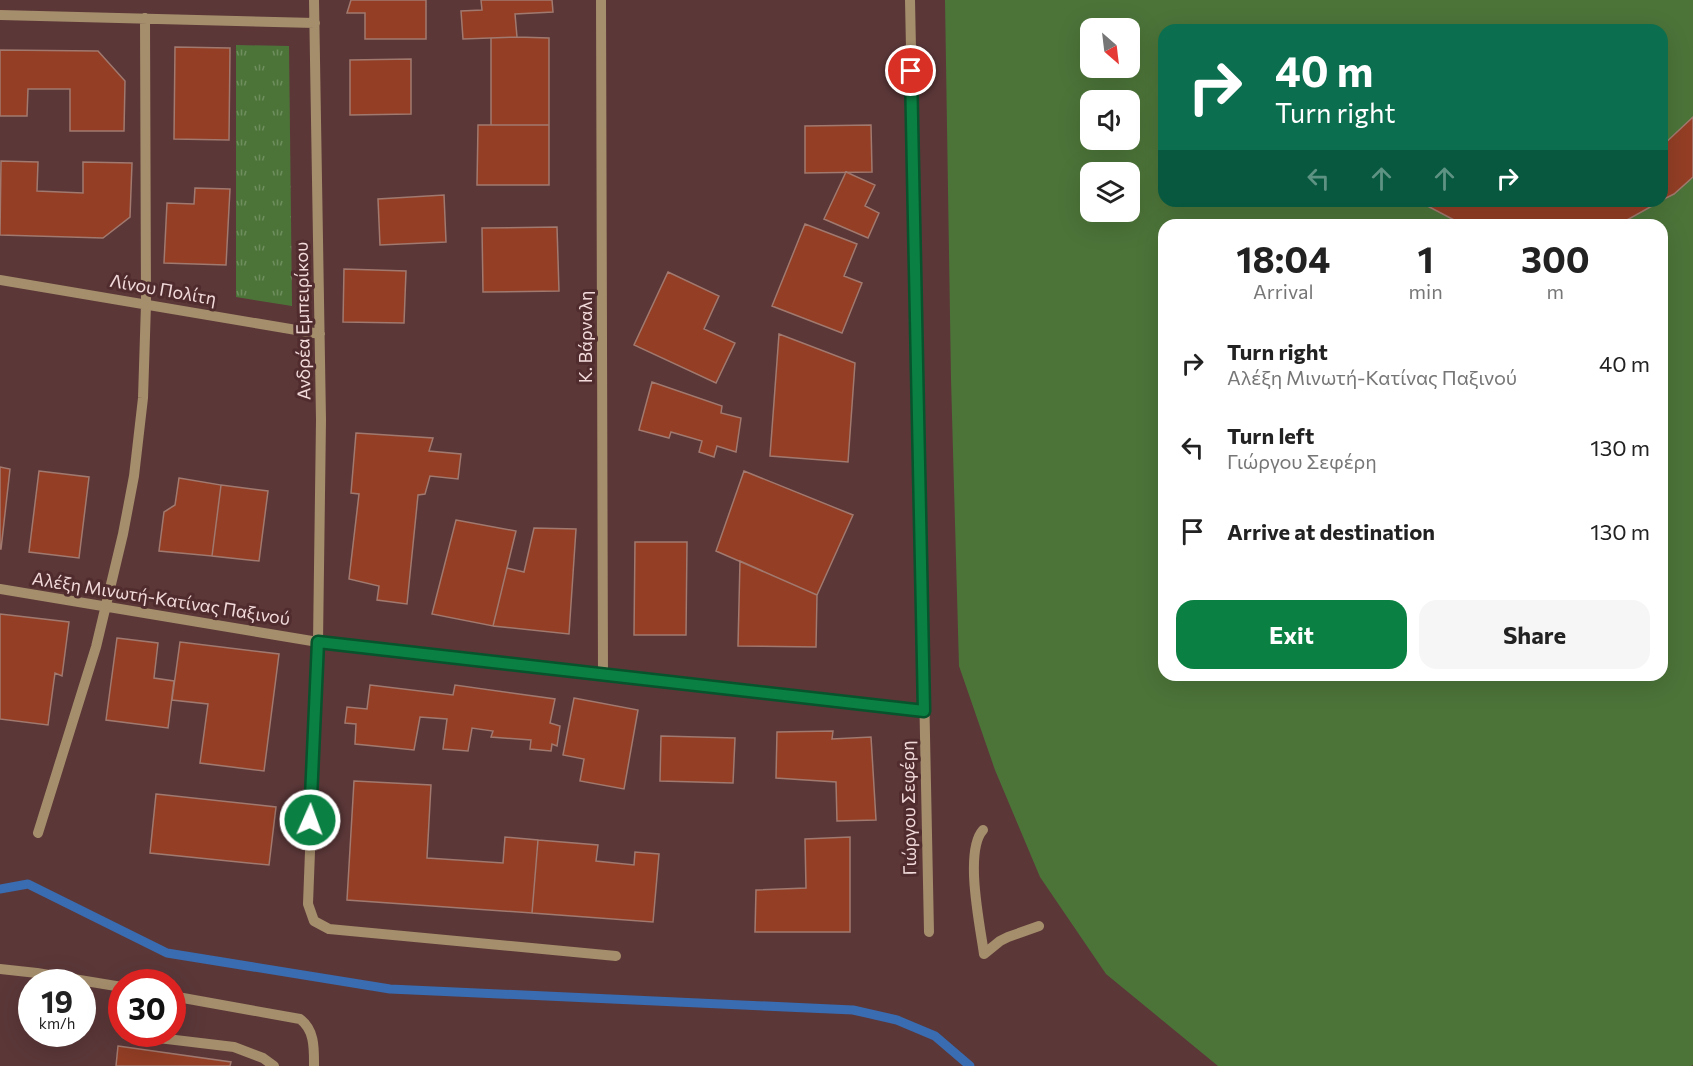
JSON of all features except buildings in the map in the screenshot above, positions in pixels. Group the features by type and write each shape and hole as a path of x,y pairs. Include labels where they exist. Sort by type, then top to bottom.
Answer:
{"street":[{"name":"Ανδρέα Εμπειρίκου","path":"315,0 321,420 318,642 308,904 314,921 329,929 616,956"},
{"name":"Κ. Βάρναλη","path":"602,0 603,674"},
{"name":"Γιώργου Σεφέρη","path":"910,0 929,932"},
{"path":"0,15 315,23"},
{"path":"38,833 96,647 123,534 134,476 143,398 146,303 146,18"},
{"name":"Λίνου Πολίτη","path":"0,280 320,334"},
{"name":"Αλέξη Μινωτή-Κατίνας Παξινού","path":"0,589 318,642 924,711"},
{"path":"983,830 976,840 973,863 984,954 1000,941 1039,926"},
{"path":"0,969 108,985"},
{"path":"186,998 296,1017 304,1021 312,1035 314,1066"},
{"path":"186,1041 234,1047 263,1058 274,1066"}],"green space":[{"path":"945,0 1693,0 1693,1065 1218,1066 1106,974 1040,877 995,770 959,666 951,379"},
{"path":"236,45 289,46 292,306 236,297"}],"waterway":[{"path":"0,889 28,884 167,953 390,989 853,1010 897,1020 935,1036 970,1066"}],"route":[{"path":"310,820 318,642 924,711 911,71"}]}
